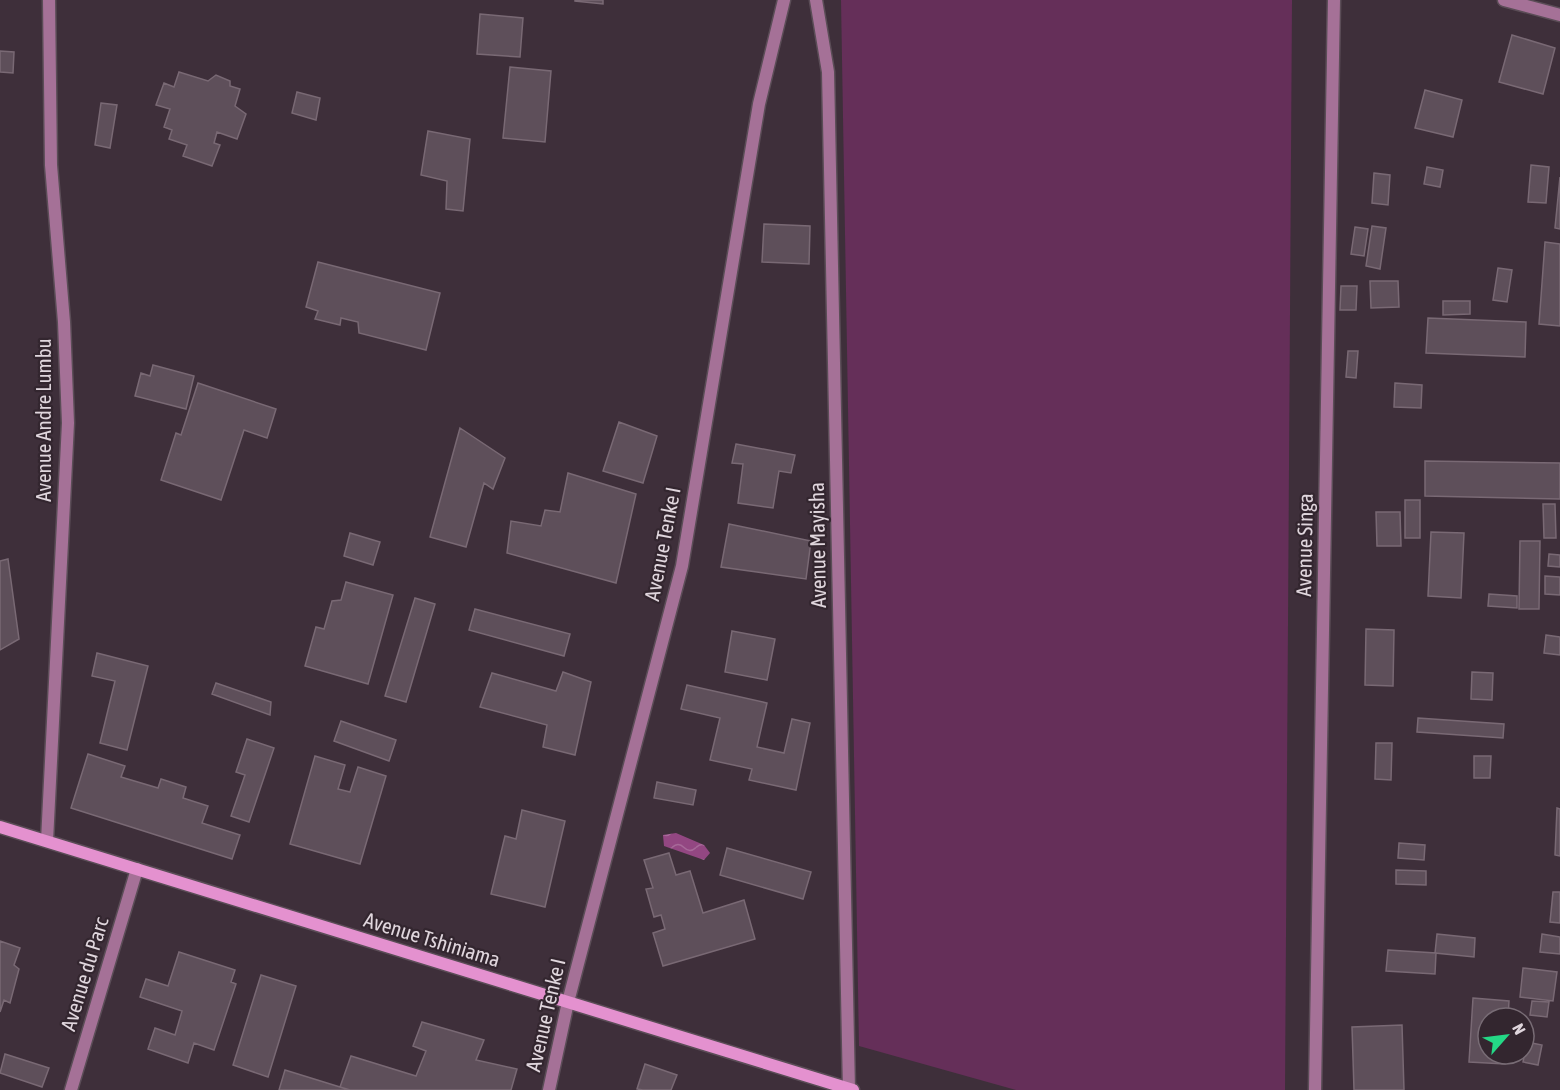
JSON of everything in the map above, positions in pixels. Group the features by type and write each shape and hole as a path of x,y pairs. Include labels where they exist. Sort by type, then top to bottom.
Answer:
{"street":[{"name":"Avenue Andre Lumbu","path":"47,841 68,423 64,322 51,165 50,0"},
{"name":"Avenue Tenke I","path":"549,1090 568,1002 682,566 759,104 784,0"},
{"name":"Avenue Mayisha","path":"816,0 828,72 850,1090"},
{"name":"Avenue Singa","path":"1314,1090 1334,0"},
{"path":"1504,0 1560,15"},
{"name":"Avenue Tshiniama","path":"0,827 850,1090"},
{"name":"Avenue du Parc","path":"71,1090 137,869"}],"shaded area":[{"path":"841,0 1292,0 1285,1090 1016,1090 859,1046"}],"water":[{"path":"676,833 704,845 710,853 704,860 664,846 663,835"}],"building":[{"path":"603,0 603,4 575,1"},
{"path":"480,14 523,18 520,57 477,54"},
{"path":"1512,35 1555,48 1543,94 1499,82"},
{"path":"0,51 14,52 13,73 0,72"},
{"path":"510,67 551,71 545,142 503,138"},
{"path":"179,72 208,81 216,75 230,81 230,86 240,89 235,106 246,114 237,139 217,132 214,143 220,145 212,166 183,156 187,145 169,139 172,130 164,127 170,109 156,105 164,83 174,87"},
{"path":"1425,90 1462,100 1453,137 1415,128"},
{"path":"297,92 320,98 316,120 292,113"},
{"path":"101,103 117,105 110,148 95,145"},
{"path":"428,131 470,139 463,211 446,209 447,181 421,175"},
{"path":"1531,165 1549,167 1546,203 1528,202"},
{"path":"1427,167 1443,170 1440,187 1424,184"},
{"path":"1374,173 1390,175 1388,205 1372,203"},
{"path":"1560,177 1560,229 1555,228"},
{"path":"764,224 810,226 809,264 762,262"},
{"path":"1372,226 1386,228 1380,269 1366,266"},
{"path":"1355,227 1368,229 1364,256 1351,254"},
{"path":"1545,242 1560,244 1560,326 1539,324"},
{"path":"318,262 440,293 426,350 359,333 358,322 341,318 340,325 315,319 318,311 306,307"},
{"path":"1498,268 1512,270 1507,302 1493,300"},
{"path":"1370,281 1398,281 1399,307 1371,308"},
{"path":"1341,286 1357,286 1356,310 1340,310"},
{"path":"1443,301 1470,301 1470,314 1443,315"},
{"path":"1428,318 1526,322 1525,357 1426,353"},
{"path":"1348,351 1358,351 1356,378 1346,377"},
{"path":"153,365 194,376 186,409 135,396 141,373 150,376"},
{"path":"198,383 276,409 267,438 244,430 221,500 161,480 176,433 181,435"},
{"path":"1395,383 1422,385 1421,408 1394,407"},
{"path":"619,422 657,436 643,483 603,471"},
{"path":"460,428 505,458 493,489 484,483 466,547 430,537"},
{"path":"736,444 795,455 791,473 779,471 773,508 738,503 743,464 732,463"},
{"path":"1425,461 1560,463 1560,499 1425,496"},
{"path":"568,473 636,494 616,583 507,553 511,521 541,526 545,510 560,512"},
{"path":"1405,500 1420,500 1420,538 1405,538"},
{"path":"1543,504 1555,504 1556,538 1544,538"},
{"path":"1376,512 1400,512 1401,546 1377,546"},
{"path":"729,524 811,541 806,579 721,567"},
{"path":"1431,532 1464,533 1461,598 1428,596"},
{"path":"350,533 380,542 373,565 344,556"},
{"path":"1520,541 1540,541 1539,609 1519,609"},
{"path":"1549,554 1560,555 1560,567 1548,566"},
{"path":"8,559 19,639 0,650 0,561"},
{"path":"1545,576 1560,577 1560,595 1545,594"},
{"path":"346,582 393,595 368,684 305,666 316,627 324,629 332,601 341,600"},
{"path":"1489,594 1517,596 1517,608 1488,606"},
{"path":"415,598 435,604 406,702 385,696"},
{"path":"475,609 570,634 564,656 469,630"},
{"path":"1366,629 1394,630 1393,686 1365,685"},
{"path":"732,631 775,639 767,680 725,672"},
{"path":"1546,635 1560,637 1560,655 1544,653"},
{"path":"97,653 148,666 127,750 100,743 115,681 92,676"},
{"path":"563,672 591,682 575,755 543,747 547,725 480,707 492,673 556,691"},
{"path":"1472,672 1493,673 1492,700 1471,699"},
{"path":"216,683 271,702 270,715 212,694"},
{"path":"687,685 767,703 757,747 784,753 792,719 810,723 796,790 749,780 752,769 710,760 720,718 681,709"},
{"path":"1418,718 1504,724 1503,738 1417,732"},
{"path":"341,721 396,740 389,761 334,741"},
{"path":"247,739 274,748 249,822 231,816 245,775 236,772"},
{"path":"1376,743 1392,743 1391,780 1375,779"},
{"path":"88,754 125,766 121,777 158,788 161,779 186,787 183,798 208,806 202,823 240,835 232,859 71,808"},
{"path":"315,756 345,765 338,789 350,792 358,767 386,776 360,864 290,844"},
{"path":"1474,756 1491,756 1490,778 1474,778"},
{"path":"657,782 696,790 693,805 654,798"},
{"path":"1557,808 1560,809 1560,856 1555,855"},
{"path":"522,810 565,821 545,907 491,894 505,836 516,839"},
{"path":"1399,843 1425,845 1424,860 1398,858"},
{"path":"727,848 811,872 803,899 720,875"},
{"path":"669,853 676,875 690,871 703,913 744,900 755,939 663,966 653,933 665,929 661,915 654,917 646,889 653,888 644,860"},
{"path":"1396,870 1426,871 1426,885 1396,884"},
{"path":"1553,892 1560,892 1560,923 1550,922"},
{"path":"1437,934 1475,938 1474,957 1435,953"},
{"path":"1542,934 1560,937 1560,954 1540,952"},
{"path":"0,941 20,948 14,965 19,969 10,1003 4,1000 0,1012"},
{"path":"1388,950 1436,953 1435,974 1386,971"},
{"path":"179,952 235,970 231,982 236,984 214,1050 194,1043 188,1063 148,1049 155,1028 175,1035 182,1011 140,997 146,979 168,986"},
{"path":"1523,968 1557,972 1553,1001 1520,997"},
{"path":"261,975 296,986 268,1077 233,1065"},
{"path":"1473,998 1509,1001 1509,1006 1476,1006 1476,1062 1469,1062"},
{"path":"1532,1001 1549,1002 1547,1017 1536,1016 1536,1006 1531,1006"},
{"path":"422,1022 484,1040 476,1060 517,1069 511,1090 349,1090 340,1087 351,1056 416,1076 426,1051 413,1046"},
{"path":"1402,1025 1404,1090 1354,1090 1352,1027"},
{"path":"1536,1044 1542,1045 1538,1065 1536,1065"},
{"path":"5,1054 49,1068 42,1087 0,1073"},
{"path":"645,1064 677,1075 671,1090 637,1089"},
{"path":"285,1070 340,1087 350,1090 279,1090"}]}
